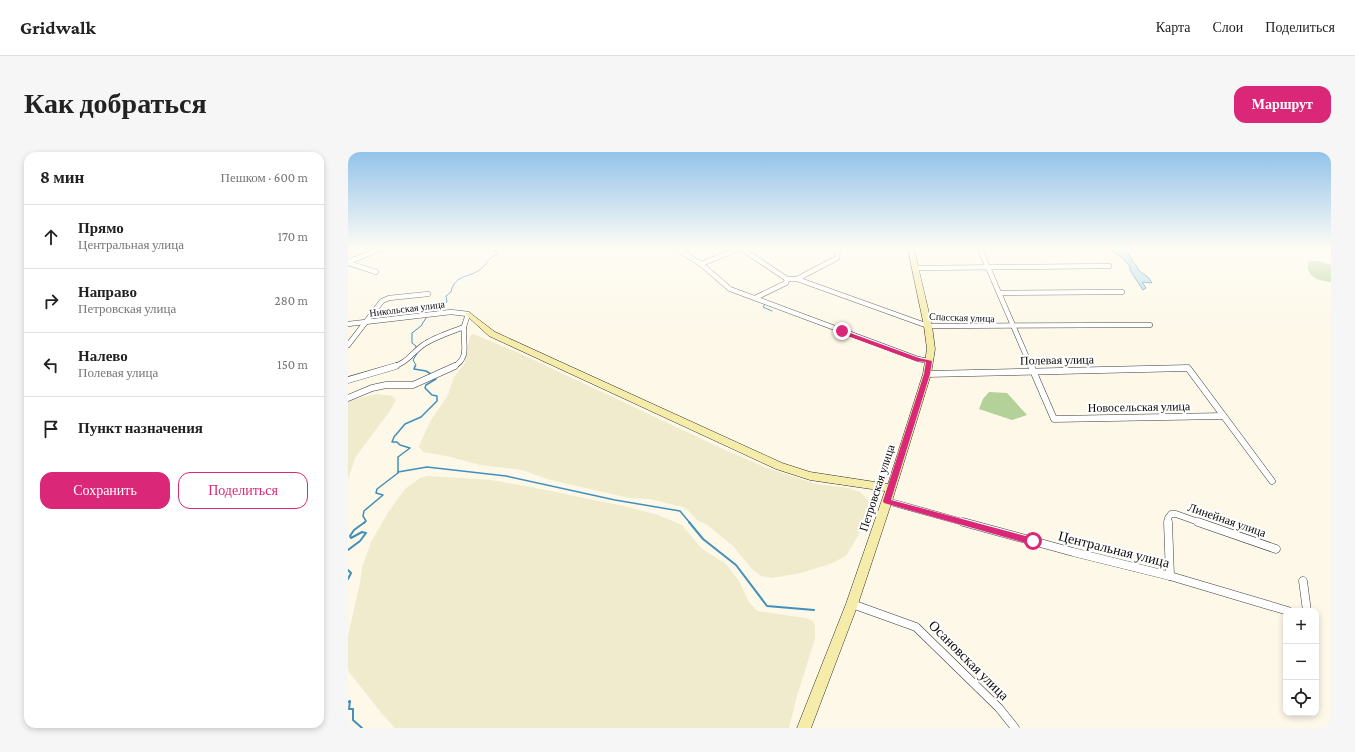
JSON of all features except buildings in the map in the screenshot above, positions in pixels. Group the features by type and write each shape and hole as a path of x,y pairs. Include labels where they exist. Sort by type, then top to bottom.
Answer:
{"street":[{"path":"715,276 730,289 918,359 929,361"},
{"path":"755,298 786,283 787,279 782,276"},
{"path":"797,279 803,276"},
{"name":"Петровская улица","path":"804,728 852,604 887,501 927,374 931,349 928,326 917,276"},
{"path":"992,276 1034,371"},
{"name":"Спасская улица","path":"787,279 797,279 928,326 1014,327 1150,325"},
{"path":"1000,293 1122,292"},
{"path":"348,345 385,299 428,294"},
{"name":"Никольская улица","path":"348,324 451,312 468,314"},
{"path":"348,398 372,388 386,385 413,384 425,381 458,365 462,362 465,354 464,328 468,314 492,334 779,466 810,476 891,488"},
{"path":"348,380 400,365 430,341 464,328"},
{"name":"Полевая улица","path":"927,374 1188,368 1223,416"},
{"name":"Новосельская улица","path":"1034,371 1054,420 1223,416"},
{"path":"1223,416 1272,481"},
{"name":"Центральная улица","path":"887,501 1073,552 1170,576 1283,610"},
{"name":"Линейная улица","path":"1170,576 1168,518 1171,514 1176,514 1276,549"},
{"path":"1303,581 1307,608"},
{"name":"Осановская улица","path":"852,604 916,626 999,708 1016,728"}],"shaded area":[{"path":"473,334 519,353 723,449 767,468 816,484 849,488 860,492 869,503 859,534 846,556 830,564 801,573 772,578 761,576 752,569 733,546 706,524 698,521 686,508 650,499 629,498 547,479 522,470 480,465 447,456 423,452 419,447 420,444 431,420 448,395 454,377 465,363 470,336"},
{"path":"377,394 392,396 396,400 389,412 355,458 348,480 348,401"},
{"path":"428,476 491,480 541,489 628,507 658,515 682,525 701,548 726,564 739,581 749,602 757,611 806,618 813,621 815,626 815,639 797,696 789,728 395,728 349,672 348,636 362,568 371,542 389,511 405,489 420,478"}],"green space":[{"path":"1312,276 1331,276 1331,282 1320,280"},
{"path":"989,392 1007,393 1027,415 1012,420 979,409 983,399"}],"water":[{"path":"1134,276 1146,276 1149,278 1152,283 1142,282 1146,288 1143,290"}],"waterway":[{"path":"433,311 447,302 446,296 451,292 453,286 459,279 467,276"},
{"path":"765,304 763,307 772,311"},
{"path":"416,348 416,346 412,343 412,333 421,326 426,318"},
{"path":"415,367 416,365 413,360 418,352"},
{"path":"415,366 414,369 426,371 431,374"},
{"path":"398,472 398,457 410,448 400,445 397,442 392,442 394,437 405,424 421,417 437,401 437,396 432,395 425,388 426,385 436,379"},
{"path":"398,472 427,467 506,476 615,500 680,511 690,523"},
{"path":"365,522 366,521 363,516 364,511 383,495 376,493 377,489 398,472"},
{"path":"348,550 360,541 366,533 362,532 351,538 350,536 354,530 365,522"},
{"path":"689,522 703,539 736,565 767,606 814,610"},
{"path":"348,570 351,573 348,579"},
{"path":"348,702 350,701 349,709 353,709 353,720 362,728"}],"route":[{"path":"842,331 918,359 929,361 927,374 887,501 1033,541"}]}
